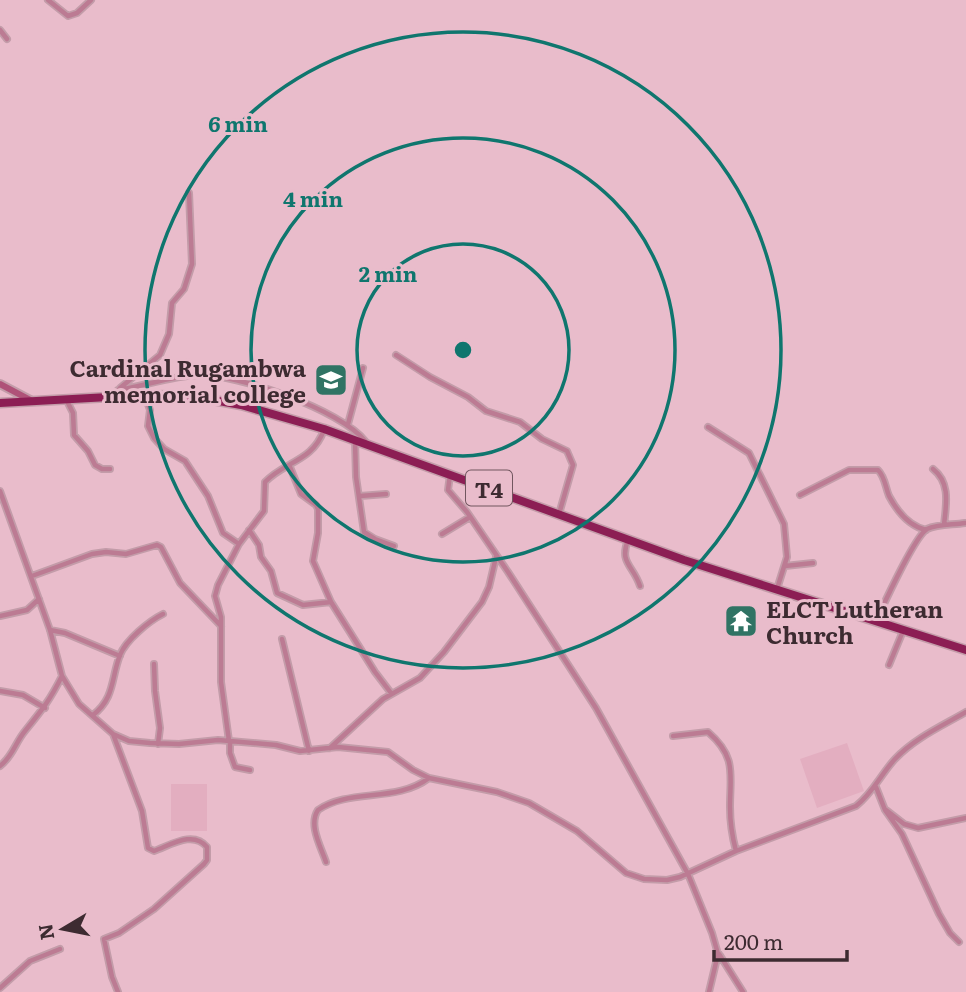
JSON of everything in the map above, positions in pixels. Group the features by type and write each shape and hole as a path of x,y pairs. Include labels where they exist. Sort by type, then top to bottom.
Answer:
{"highway":[{"name":"T4","path":"0,403 66,400 116,393 215,399 324,429 628,539 966,650"}],"main road":[{"path":"0,384 33,402"}],"street":[{"path":"48,0 68,16 77,13 91,0"},
{"path":"0,30 7,39"},
{"path":"116,393 160,355 169,334 172,303 184,289 192,264 190,192"},
{"path":"396,355 468,397 486,411 520,422 542,439 568,451 573,465 559,514"},
{"path":"348,425 363,368"},
{"path":"116,393 182,377 216,376 281,393 348,425 368,445"},
{"path":"145,395 149,410 148,426 154,438 164,449 185,461 208,496 223,533 239,544"},
{"path":"66,400 73,413 74,435 88,451 95,465 110,469"},
{"path":"708,426 718,435 743,448 752,459 784,524 787,551 785,566 776,589"},
{"path":"250,770 235,767 230,749 221,682 222,627 215,596 218,584 239,544 264,511 265,482 290,467 316,446 324,429"},
{"path":"355,440 356,477 364,531 371,537 394,546"},
{"path":"290,467 300,494 318,509 318,533 313,561 331,602 375,673 391,693"},
{"path":"933,469 939,474 946,488 944,525"},
{"path":"800,495 849,470 878,470 883,474 889,495 915,527 926,530 965,523"},
{"path":"450,474 448,490 470,517 596,708 688,874 718,954 743,992"},
{"path":"0,491 40,598 62,676 79,704 113,734 134,742 158,744 212,740 276,745 309,751 363,748 388,752 429,778 497,792 529,803 578,831 626,873 636,878 667,880 688,874 736,851 850,809 861,803 904,751 922,737 966,712"},
{"path":"360,496 386,494"},
{"path":"442,534 470,517"},
{"path":"249,530 271,572 277,593 303,605 331,602"},
{"path":"876,621 893,583 926,530"},
{"path":"628,539 624,551 625,560 635,573 640,586"},
{"path":"32,576 92,554 125,554 157,545 161,547 180,583 222,627"},
{"path":"329,748 391,693 420,678 459,634 487,593 496,557"},
{"path":"785,566 813,563"},
{"path":"0,616 27,610 40,598"},
{"path":"93,715 103,706 110,694 120,656 145,625 163,614"},
{"path":"50,630 75,637 120,656"},
{"path":"889,665 903,630"},
{"path":"282,639 309,751"},
{"path":"154,664 160,728 158,744"},
{"path":"0,766 12,754 23,734 45,708 62,676"},
{"path":"0,691 23,695 45,708"},
{"path":"673,736 708,732 729,757 732,767 730,821 736,851"},
{"path":"113,734 142,811 149,850 155,851 180,841 194,839 204,843 208,852 204,864 153,909 119,933 104,939 118,992"},
{"path":"326,862 315,831 314,820 318,810 353,799 409,790 429,778"},
{"path":"876,786 885,810 902,834 946,926 959,942"},
{"path":"885,810 904,824 918,828 966,818"},
{"path":"0,988 30,961 60,949"},
{"path":"709,992 718,954"}],"shaded area":[{"path":"847,743 864,791 817,808 800,759"},
{"path":"171,784 207,784 207,831 171,831"}],"place":[{"name":"Cardinal Rugambwa memorial college","path":"331,380"},
{"name":"ELCT Lutheran Church","path":"741,621"}]}
